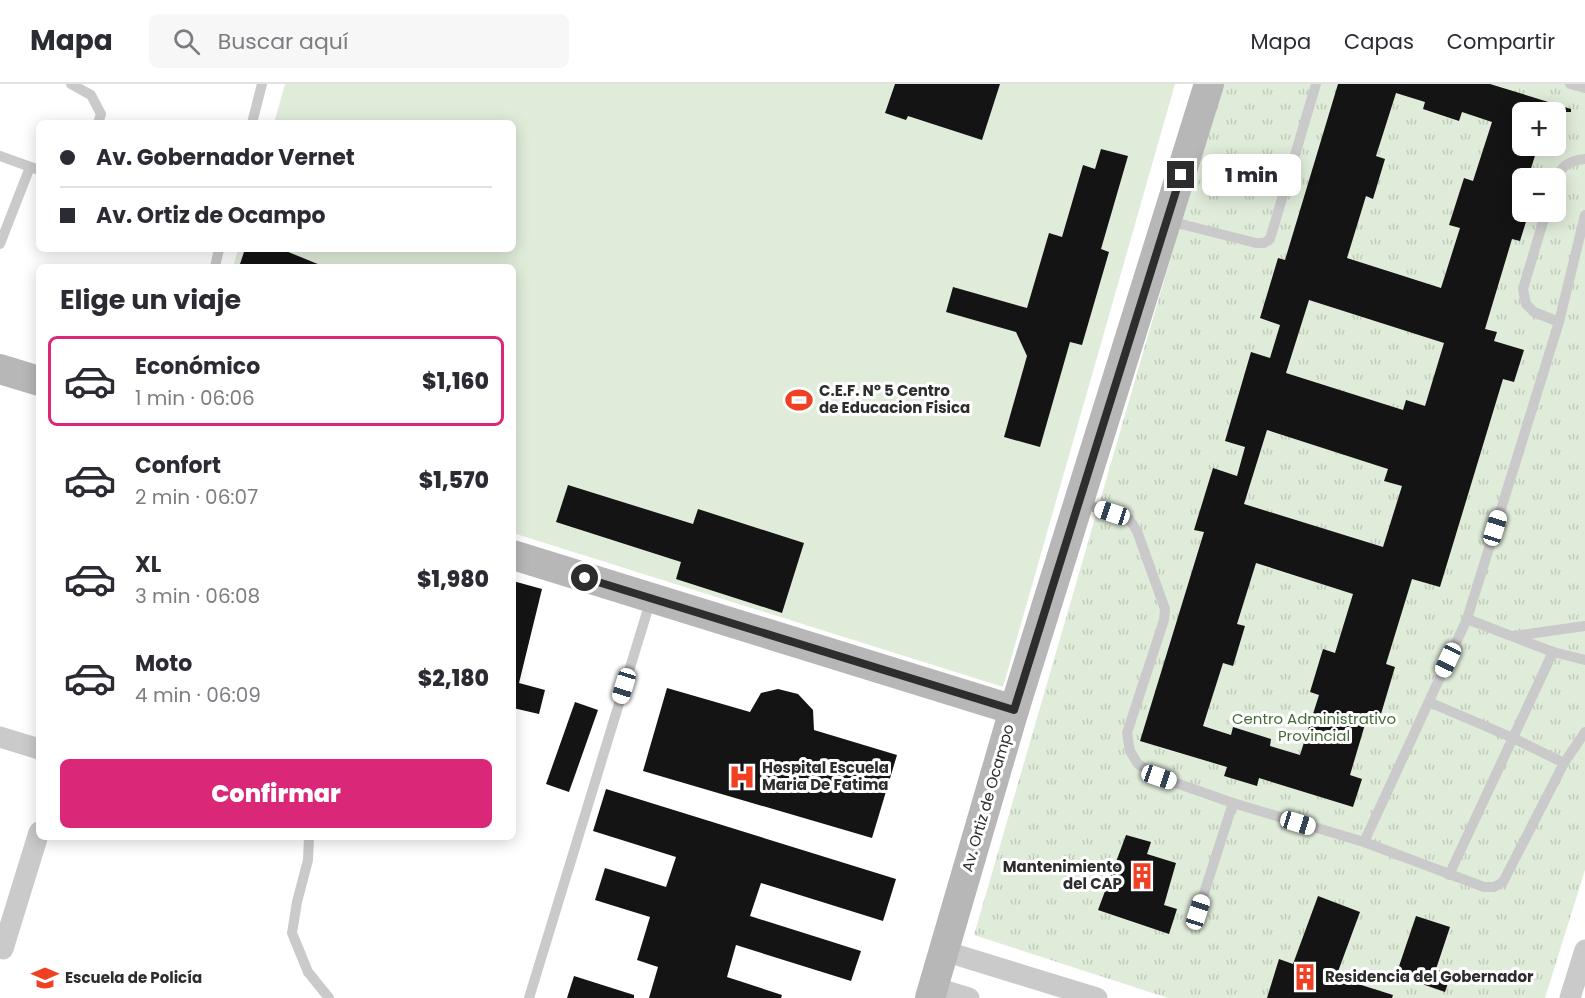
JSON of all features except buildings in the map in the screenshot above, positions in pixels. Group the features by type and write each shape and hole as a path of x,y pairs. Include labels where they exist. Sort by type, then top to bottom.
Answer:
{"main road":[{"name":"Av. Ortiz de Ocampo","path":"931,992 1014,710 1209,84"},
{"path":"0,369 36,380"},
{"path":"516,556 1014,710"}],"street":[{"path":"0,737 36,748"},
{"path":"3,949 37,840"},
{"path":"944,951 1096,998"},
{"path":"1570,998 1584,957"},
{"path":"931,992 969,998"}],"lane":[{"path":"71,84 91,95 101,114 99,120"},
{"path":"253,120 262,84"},
{"path":"1167,221 1256,243 1264,243 1270,239 1316,84"},
{"path":"1570,84 1585,88"},
{"path":"0,156 35,168 0,244"},
{"path":"1561,168 1572,161 1585,159"},
{"path":"1364,842 1467,619 1559,322 1583,232 1585,215"},
{"path":"1543,222 1523,289 1526,304 1534,312 1559,322"},
{"path":"1079,502 1129,519 1137,531 1165,609 1164,620 1127,733 1130,751 1138,764 1159,777 1233,803 1364,842 1484,887 1494,887 1503,882 1564,763 1585,733"},
{"path":"529,998 652,597"},
{"path":"1467,619 1553,652 1585,660"},
{"path":"1512,636 1585,626"},
{"path":"1449,875 1553,652"},
{"path":"1429,702 1564,763"},
{"path":"1198,912 1233,803"},
{"path":"309,840 308,860 292,933 308,972 329,998"}],"green space":[{"name":"C.E.F. N° 5 Centro de Educacion Fisica","path":"285,84 1175,84 1003,687 516,534 516,264 234,264 237,252 516,252 516,120 275,120"},
{"name":"Centro Administrativo Provincial","path":"1221,84 1585,84 1585,870 1545,998 1168,998 974,935"}],"place":[{"name":"C.E.F. N° 5 Centro de Educacion Fisica","path":"799,400"},
{"name":"Hospital Escuela Maria De Fatima","path":"742,777"},
{"name":"Mantenimiento del CAP","path":"1142,876"},
{"name":"Residencia del Gobernador","path":"1305,977"},
{"name":"Escuela de Policía","path":"45,978"}],"route":[{"path":"585,578 1014,710 1181,175"}]}
